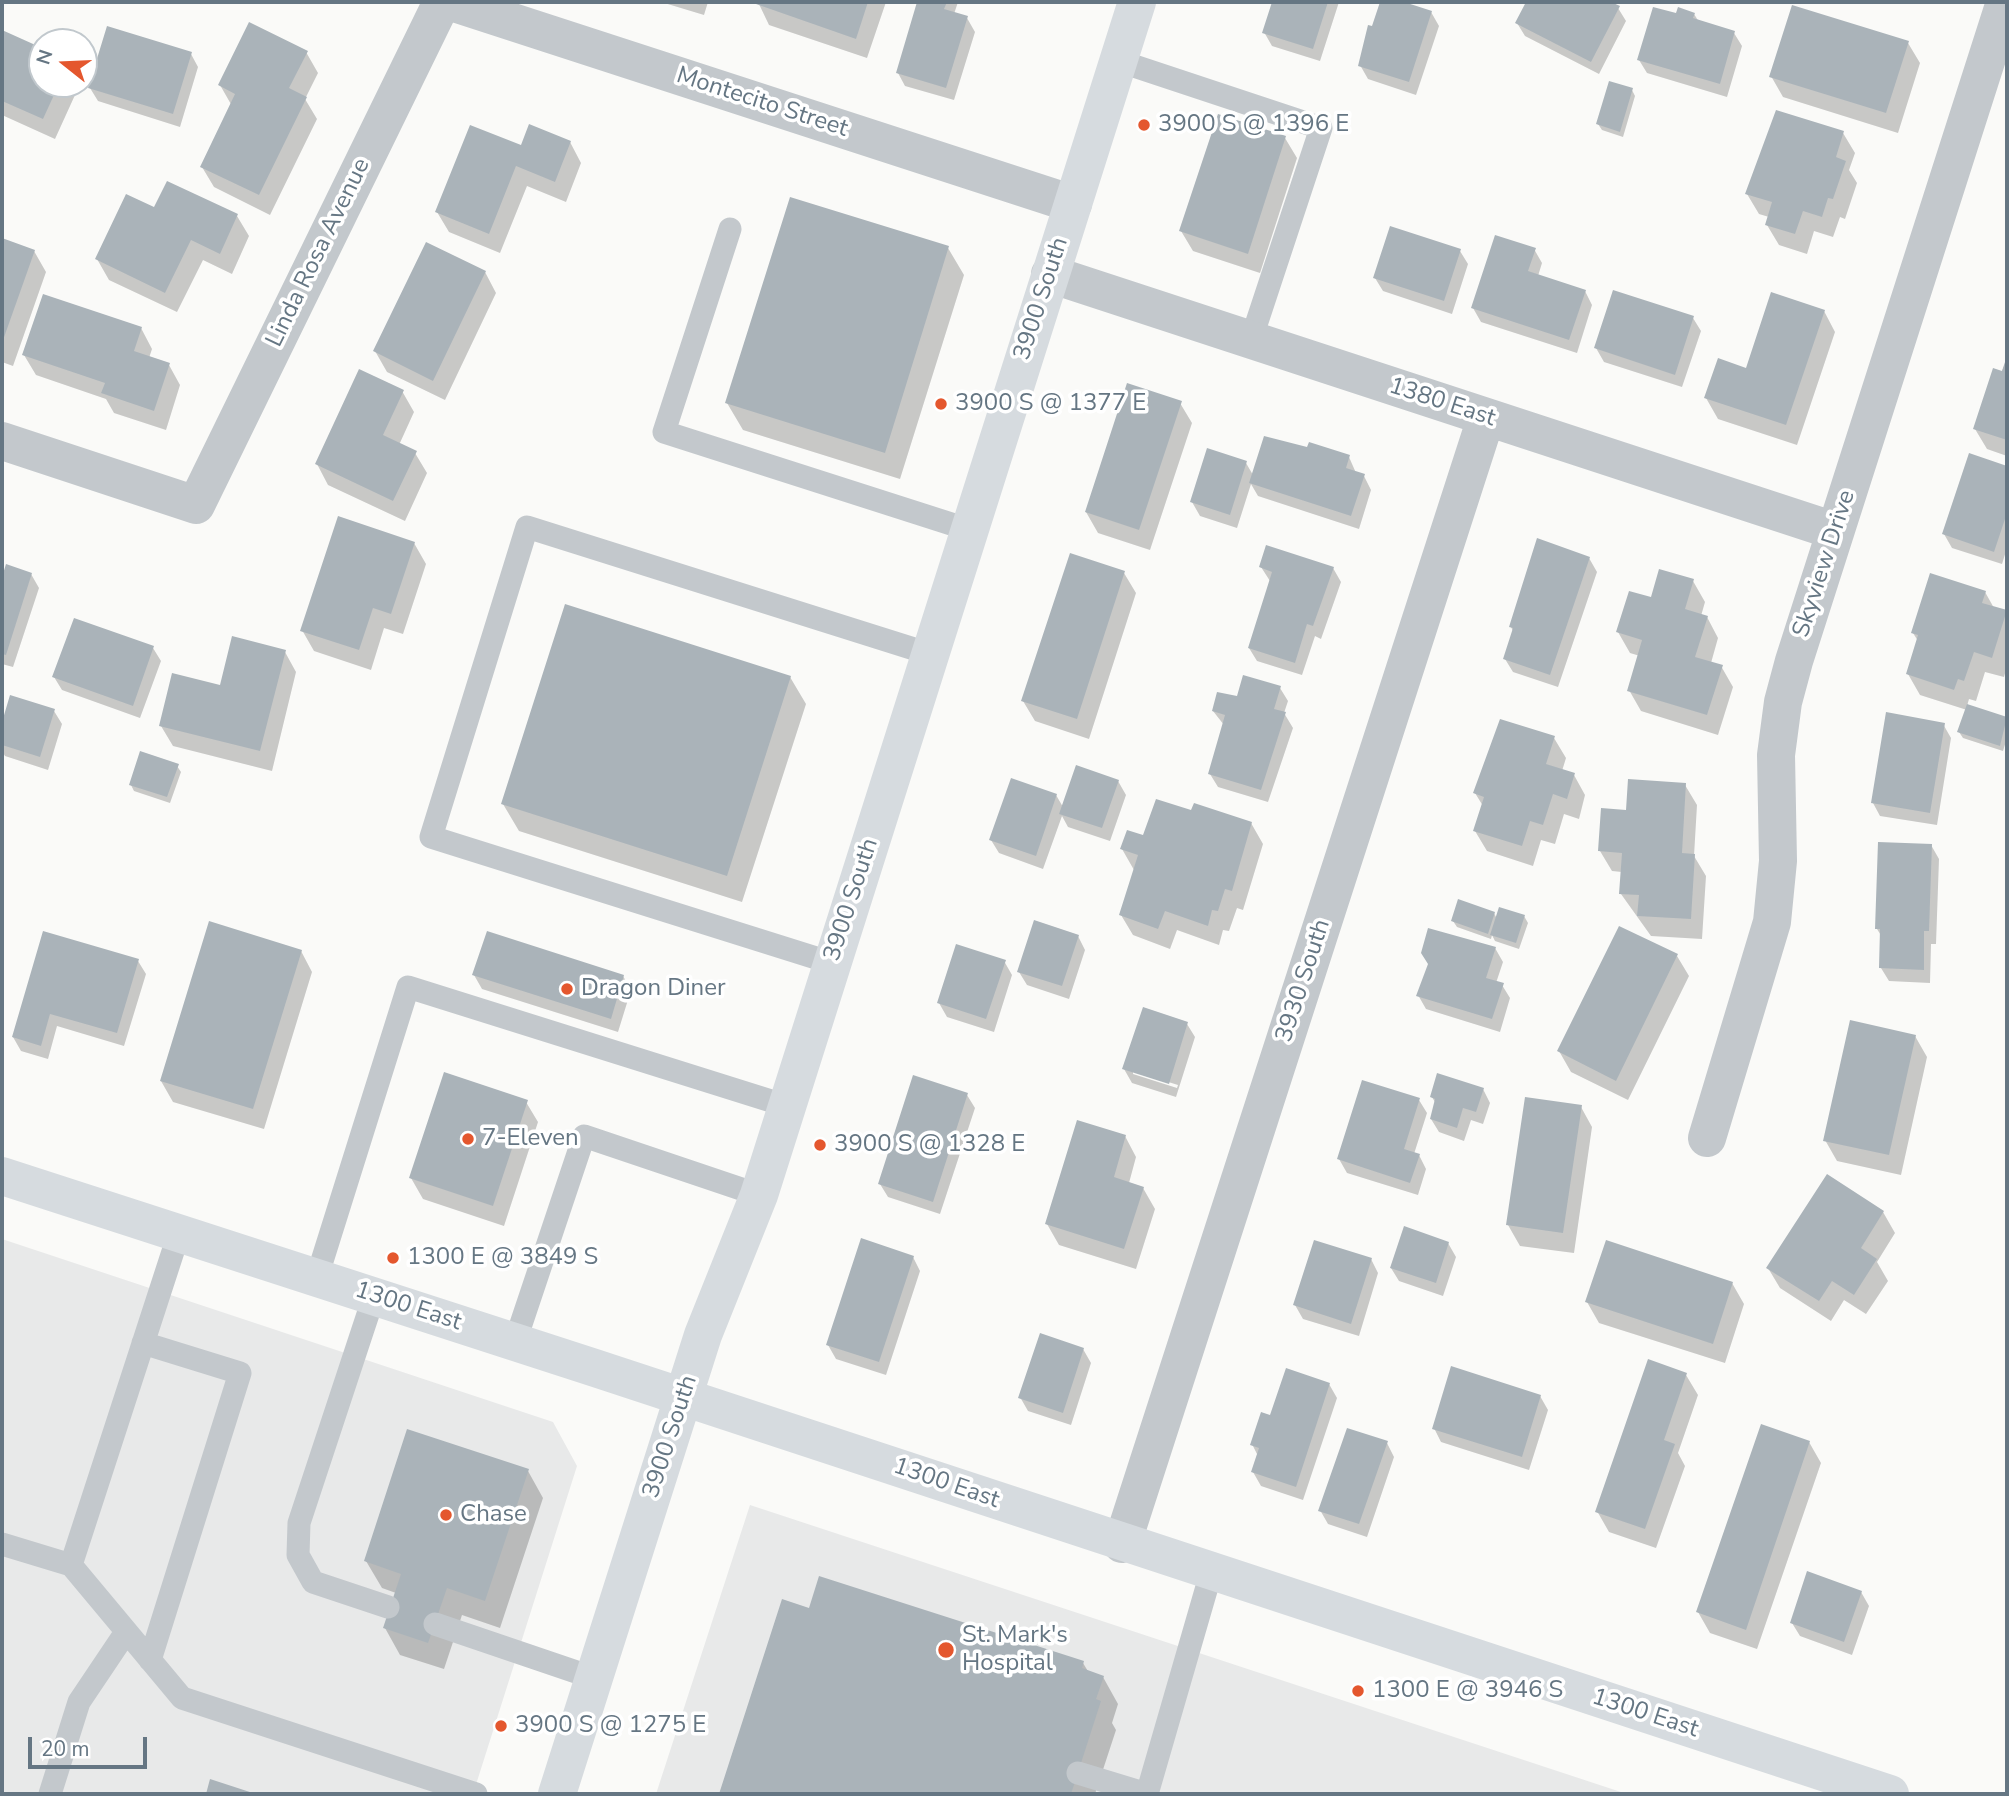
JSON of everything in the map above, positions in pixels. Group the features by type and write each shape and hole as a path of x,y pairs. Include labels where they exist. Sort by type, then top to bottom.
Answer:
{"main road":[{"name":"3900 South","path":"557,1794 703,1335 759,1195 1137,2"},
{"name":"1300 East","path":"2,1176 684,1397 1122,1544 1890,1794"}],"street":[{"name":"Linda Rosa Avenue","path":"2,441 196,505 442,2"},
{"name":"Montecito Street","path":"451,2 1073,204"},
{"name":"Skyview Drive","path":"1707,1138 1772,922 1778,861 1776,755 1783,702 1835,531 2005,2"},
{"name":"1380 East","path":"1050,274 1835,531"},
{"name":"3930 South","path":"1122,1544 1486,418"}],"lane":[{"path":"1119,61 1321,128 1251,340"},
{"path":"730,229 664,432 970,530"},
{"path":"832,963 431,837 527,527 930,654"},
{"path":"317,1277 408,988 787,1106"},
{"path":"515,1342 584,1136 759,1195"},
{"path":"71,1565 179,1233"},
{"path":"374,1296 299,1523 298,1555 305,1573 313,1582 387,1607"},
{"path":"143,1343 240,1373 150,1660"},
{"path":"2,1544 71,1565 182,1698 476,1794"},
{"path":"1078,1773 1147,1794 1211,1573"},
{"path":"435,1624 594,1678"},
{"path":"50,1794 79,1702 126,1632"}],"shaded area":[{"path":"2,1239 553,1422 577,1466 473,1794 2,1794"},
{"name":"St. Mark's Hospital","path":"750,1505 1627,1794 656,1794"}],"building":[{"path":"868,2 856,39 756,4"},
{"path":"917,2 947,2 944,9 968,16 946,88 896,73"},
{"path":"1272,2 1328,2 1313,49 1262,33"},
{"path":"1380,2 1404,2 1432,11 1409,82 1358,66 1368,25 1372,26"},
{"path":"1526,2 1611,2 1620,6 1591,62 1515,23"},
{"path":"1792,5 1909,41 1886,113 1769,77"},
{"path":"1653,7 1676,13 1678,7 1695,13 1693,18 1735,31 1720,84 1637,60"},
{"path":"249,22 308,51 289,88 307,97 259,195 200,167 235,94 218,85"},
{"path":"107,26 192,52 173,114 98,91 98,55"},
{"path":"2,30 28,42 28,98 53,98 43,119 2,101"},
{"path":"1609,81 1633,88 1620,132 1596,124"},
{"path":"1776,110 1844,131 1836,157 1846,161 1833,199 1828,198 1822,217 1803,211 1795,234 1765,225 1772,202 1745,194"},
{"path":"1218,114 1286,136 1248,254 1179,231"},
{"path":"529,124 571,141 555,182 516,166 489,234 435,212 470,125 521,145"},
{"path":"167,181 238,214 220,254 191,240 165,293 95,259 126,194 154,207"},
{"path":"790,197 949,246 885,453 725,403"},
{"path":"1390,226 1461,249 1444,301 1373,278"},
{"path":"1495,235 1536,248 1528,271 1586,290 1569,340 1471,308"},
{"path":"2,238 35,250 2,343"},
{"path":"426,242 486,271 433,381 373,351"},
{"path":"1613,290 1694,316 1675,375 1594,348"},
{"path":"1771,292 1825,310 1786,425 1704,398 1718,358 1746,368"},
{"path":"43,294 142,327 134,351 170,363 154,411 101,393 105,383 22,355"},
{"path":"2007,356 2007,440 1973,429 1993,368 2002,371"},
{"path":"359,369 404,390 383,435 417,451 393,501 315,464"},
{"path":"1127,383 1182,401 1139,530 1085,512"},
{"path":"1264,436 1307,447 1309,442 1350,455 1346,468 1365,474 1351,516 1249,483"},
{"path":"1207,448 1247,461 1230,515 1190,502"},
{"path":"1969,453 2007,466 2007,513 1994,552 1942,534"},
{"path":"338,516 415,542 391,614 373,608 359,650 300,631"},
{"path":"1537,538 1590,557 1550,675 1503,659 1513,628 1509,627"},
{"path":"1266,545 1334,567 1313,626 1307,624 1295,663 1248,648 1272,572 1259,567"},
{"path":"1070,553 1125,571 1077,719 1021,701"},
{"path":"6,564 32,573 6,655 2,654 2,577"},
{"path":"1659,569 1694,579 1685,609 1708,616 1695,657 1723,665 1707,715 1627,691 1642,640 1616,632 1629,591 1651,597"},
{"path":"1930,573 1986,591 1982,603 2007,610 1992,658 1974,652 1964,681 1958,679 1954,690 1906,674 1918,635 1911,633"},
{"path":"565,604 791,676 727,876 501,804"},
{"path":"74,618 154,646 133,706 52,677"},
{"path":"232,636 286,650 260,751 159,726 172,673 220,685"},
{"path":"1243,675 1281,686 1274,709 1286,712 1261,790 1208,774 1225,715 1212,711 1217,692 1237,696"},
{"path":"10,695 55,709 40,757 2,745 2,722"},
{"path":"1967,704 2007,717 2000,746 1957,732"},
{"path":"1886,712 1945,723 1930,813 1871,803"},
{"path":"1500,719 1555,736 1546,764 1575,773 1567,799 1553,794 1543,825 1530,821 1522,846 1473,831 1484,797 1473,793"},
{"path":"140,751 179,764 167,797 129,785"},
{"path":"1076,765 1119,780 1102,828 1059,814"},
{"path":"1011,778 1057,794 1036,856 989,840"},
{"path":"1628,779 1686,783 1682,853 1695,854 1691,919 1637,916 1639,895 1619,894 1622,853 1598,851 1601,808 1626,810"},
{"path":"1156,799 1191,810 1194,803 1252,822 1232,891 1225,889 1218,911 1212,910 1208,926 1165,911 1158,929 1119,915 1138,855 1120,849 1127,830 1143,835"},
{"path":"1878,842 1932,844 1929,931 1924,931 1924,970 1879,968 1880,929 1875,929"},
{"path":"1458,899 1495,912 1488,934 1451,921"},
{"path":"1499,907 1525,915 1516,943 1490,935"},
{"path":"1034,920 1079,935 1062,986 1017,972"},
{"path":"209,921 302,950 253,1109 160,1081"},
{"path":"1619,926 1678,954 1616,1081 1557,1051"},
{"path":"1428,928 1496,947 1486,978 1504,983 1492,1019 1416,996 1428,964 1421,953"},
{"path":"43,931 139,959 117,1033 50,1014 41,1046 12,1037"},
{"path":"487,931 624,975 611,1019 472,975"},
{"path":"956,944 1006,960 986,1019 937,1003"},
{"path":"1143,1007 1188,1022 1169,1084 1122,1069"},
{"path":"1850,1020 1916,1035 1889,1155 1823,1141"},
{"name":"7-Eleven","path":"444,1072 528,1100 493,1206 409,1178"},
{"path":"1437,1073 1484,1088 1476,1112 1463,1108 1457,1128 1430,1119 1435,1099 1430,1097"},
{"path":"913,1075 968,1093 933,1202 878,1184"},
{"path":"1362,1080 1420,1098 1404,1149 1420,1154 1410,1183 1337,1159"},
{"path":"1525,1097 1582,1105 1563,1233 1506,1225"},
{"path":"1077,1120 1126,1135 1114,1177 1144,1187 1124,1249 1045,1224"},
{"path":"1827,1174 1884,1211 1861,1248 1877,1259 1854,1295 1832,1281 1819,1301 1766,1268"},
{"path":"1404,1226 1449,1242 1436,1283 1390,1268"},
{"path":"861,1238 914,1256 879,1362 826,1345"},
{"path":"1314,1240 1372,1258 1351,1324 1293,1305"},
{"path":"1606,1240 1733,1282 1713,1344 1585,1302"},
{"path":"1040,1333 1084,1348 1063,1413 1018,1398"},
{"path":"1648,1359 1687,1373 1664,1440 1675,1444 1645,1529 1595,1512"},
{"path":"1451,1366 1541,1395 1522,1457 1432,1429"},
{"path":"1286,1368 1330,1383 1296,1487 1251,1472 1259,1448 1250,1445 1261,1412 1270,1415"},
{"path":"1761,1424 1810,1441 1746,1630 1696,1612"},
{"path":"1347,1428 1388,1441 1359,1524 1318,1511"},
{"name":"Chase","path":"407,1429 529,1469 485,1601 447,1588 428,1643 383,1628 401,1574 364,1561"},
{"path":"1807,1571 1862,1591 1844,1642 1790,1623"},
{"path":"819,1576 1084,1661 1082,1668 1104,1676 1096,1699 1101,1701 1071,1794 719,1794 782,1599 809,1608"},
{"path":"210,1779 256,1794 206,1794"}],"place":[{"name":"3900 S @ 1396 E","path":"1144,125"},
{"name":"3900 S @ 1377 E","path":"941,404"},
{"name":"Dragon Diner","path":"567,989"},
{"name":"7-Eleven","path":"468,1139"},
{"name":"3900 S @ 1328 E","path":"820,1145"},
{"name":"1300 E @ 3849 S","path":"393,1258"},
{"name":"Chase","path":"446,1515"},
{"name":"St. Mark's Hospital","path":"946,1650"},
{"name":"1300 E @ 3946 S","path":"1358,1691"},
{"name":"3900 S @ 1275 E","path":"501,1726"}]}
